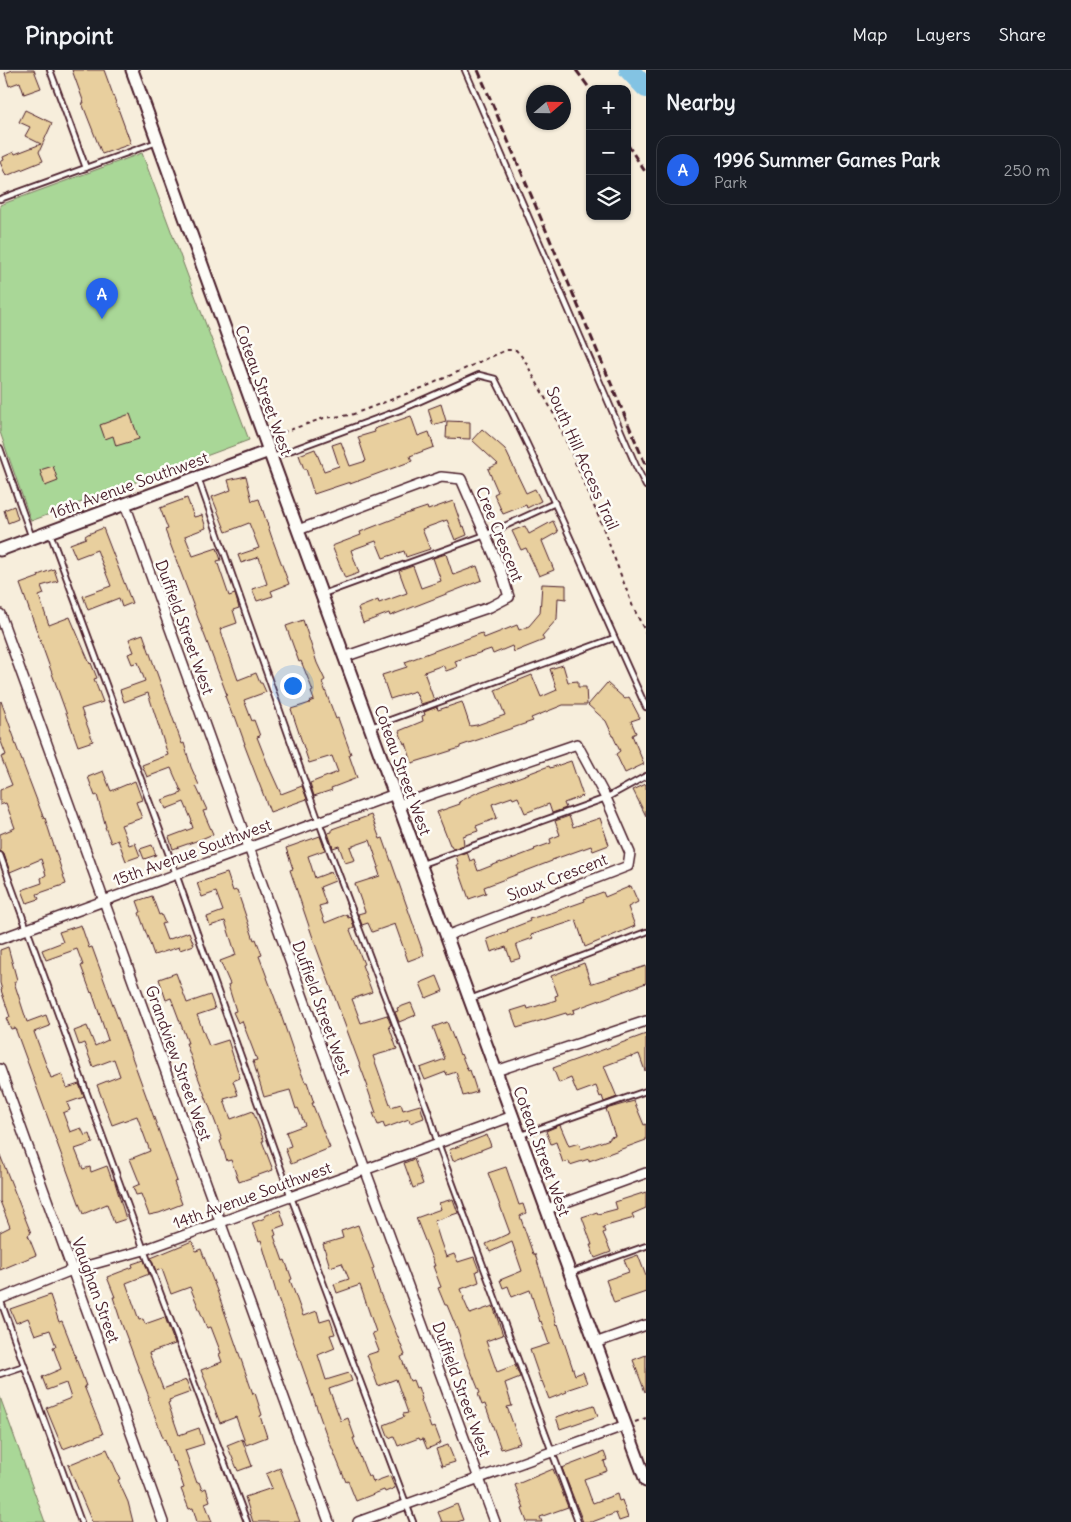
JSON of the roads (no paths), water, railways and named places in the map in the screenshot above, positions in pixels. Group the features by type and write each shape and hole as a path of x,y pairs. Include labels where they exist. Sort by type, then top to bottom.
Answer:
{"street":[{"name":"Coteau Street West","path":"132,70 264,438 646,1481"},
{"name":"16th Avenue Southwest","path":"0,550 198,477 270,454"},
{"name":"Cree Crescent","path":"298,530 441,477 460,479 501,571 509,597 490,607 344,657"},
{"name":"Duffield Street West","path":"125,504 248,848 496,1522"},
{"name":"Grandview Street West","path":"0,614 329,1522"},
{"name":"Sioux Crescent","path":"397,800 577,744 606,798 630,853 628,866 446,936"},
{"name":"15th Avenue Southwest","path":"0,939 319,822 397,800"},
{"path":"496,1071 646,1021"},
{"name":"Vaughan Street","path":"0,1069 163,1522"},
{"name":"14th Avenue Southwest","path":"0,1299 72,1270 144,1250 513,1116"},
{"path":"546,1209 646,1173"},
{"path":"595,1343 646,1325"},
{"path":"358,1522 626,1425"}],"lane":[{"path":"50,70 86,168"},
{"path":"465,70 646,486"},
{"path":"0,199 158,141"},
{"path":"270,454 400,410 479,375 495,379 555,503 646,707"},
{"path":"0,448 32,538"},
{"path":"198,477 319,822 428,1111 438,1144 578,1522"},
{"path":"321,594 485,535 555,503"},
{"path":"49,532 413,1522"},
{"path":"370,728 614,638"},
{"path":"420,864 606,798 646,776"},
{"path":"0,855 144,1250 246,1522"},
{"path":"470,1000 646,932"},
{"path":"520,1135 646,1091"},
{"path":"570,1273 646,1246"},
{"path":"0,1299 81,1522"},
{"path":"0,1374 24,1366"}],"waterway":[{"path":"629,70 646,88"}],"railway":[{"path":"478,70 646,466"},
{"path":"576,70 587,85"},
{"path":"631,150 646,173"}],"place":[{"name":"1996 Summer Games Park","path":"102,319"}]}
